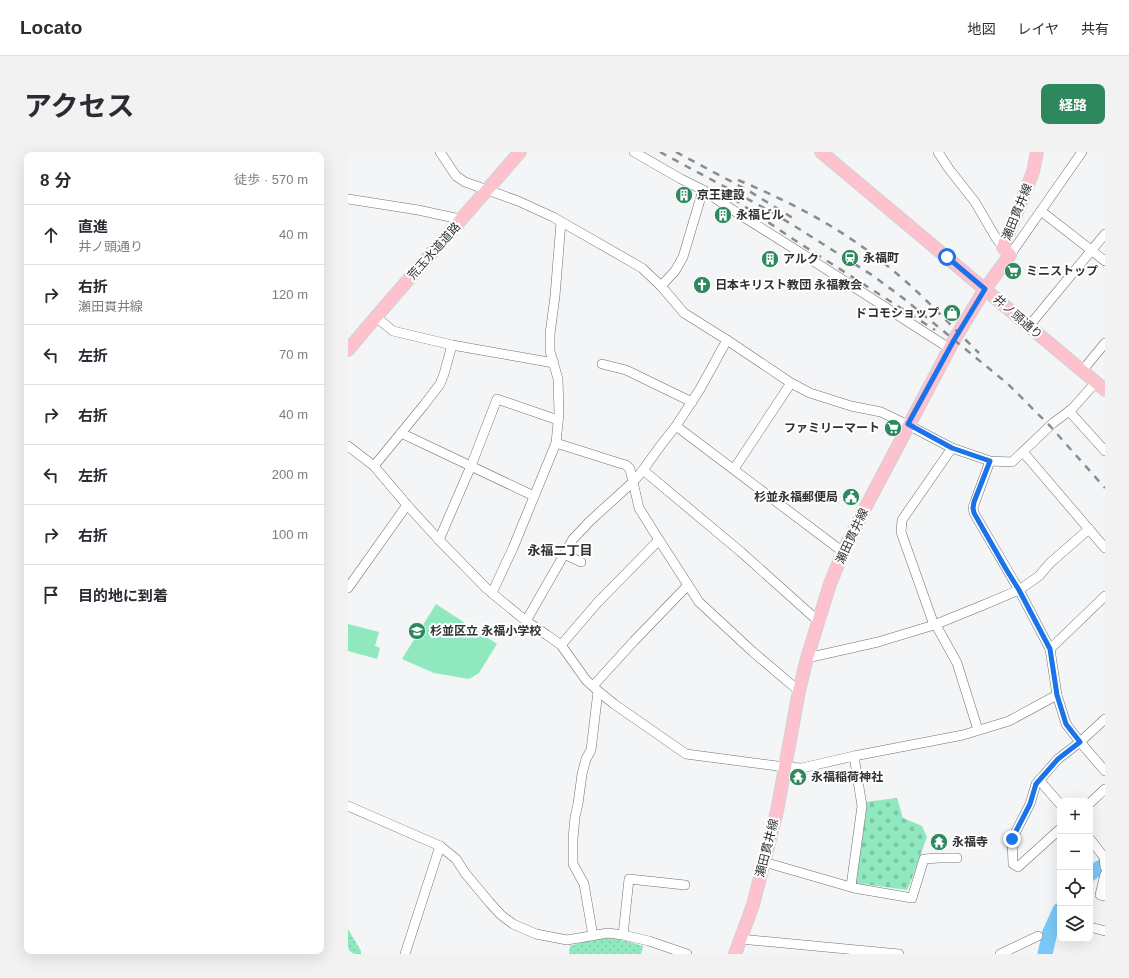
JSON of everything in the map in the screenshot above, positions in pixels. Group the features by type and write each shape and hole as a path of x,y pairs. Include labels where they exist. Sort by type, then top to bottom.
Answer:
{"main road":[{"name":"荒玉水道道路","path":"348,350 520,152"},
{"name":"井ノ頭通り","path":"821,152 1101,386"},
{"name":"瀬田貫井線","path":"735,954 753,905 777,811 799,691 807,658 830,584 867,503 908,424 949,348 1007,251 1033,172 1037,152"}],"street":[{"path":"440,152 456,176 465,182 518,201 553,217 642,268 684,313 728,340 791,383 810,393 851,406 881,412 908,424 952,448 990,461 1012,462 1053,423 1101,386"},
{"path":"634,152 681,179 704,190 742,216 949,348"},
{"path":"938,152 948,169 975,202 996,238 1007,251 1042,211 1082,152"},
{"path":"660,286 675,271 683,257 704,190"},
{"path":"348,199 418,210 455,218 459,223"},
{"path":"1042,211 1105,261"},
{"path":"492,593 513,548 556,443 558,420 558,379 550,351 550,334 555,296 561,222"},
{"path":"1029,326 1105,234"},
{"path":"376,317 393,331 452,345 554,363"},
{"path":"526,621 572,539 633,482 643,470 692,402 728,340"},
{"path":"1082,371 1105,344"},
{"path":"374,466 440,384 452,345"},
{"path":"602,364 626,370 692,402"},
{"path":"734,469 791,383"},
{"path":"439,540 471,466 497,399 558,420"},
{"path":"1069,411 1105,451"},
{"path":"676,426 844,552"},
{"path":"401,433 534,496"},
{"path":"556,443 601,456 626,465 630,469 640,508 699,602 753,652 799,691"},
{"path":"348,446 374,466 439,540 487,589 526,621 561,646 586,680 595,689 686,754 802,768 854,756 964,735 1009,721 1018,712 1057,695"},
{"path":"952,448 902,520 901,532 934,625 937,627 957,663 978,730"},
{"path":"1023,452 1105,548"},
{"path":"990,461 974,502 974,513 1019,590 1050,649 1057,695 1066,724 1105,771"},
{"path":"643,470 741,552 818,621"},
{"path":"348,588 407,505"},
{"path":"807,658 878,642 934,625 1019,590 1039,576 1050,563 1089,529"},
{"path":"561,646 598,602 659,540"},
{"path":"564,554 581,562"},
{"path":"593,936 584,884 573,864 573,858 575,817 582,774 586,759 591,750 595,689 634,641 688,585"},
{"path":"1050,649 1105,596"},
{"path":"1057,833 1018,867 1013,864 1012,839 1030,804 1036,784 1058,759 1080,742 1105,719"},
{"path":"851,886 862,806 854,756"},
{"path":"1039,780 1057,801"},
{"path":"1093,800 1105,789"},
{"path":"348,806 440,846 456,859 465,873 490,903 501,915 513,924 536,934 568,940 608,933 623,935 649,941 687,954"},
{"path":"1093,842 1104,854 1105,867"},
{"path":"405,954 440,846"},
{"path":"764,862 854,888 912,898 924,859 957,858"},
{"path":"1105,874 1100,895 1105,896"},
{"path":"623,935 629,879 685,885"},
{"path":"1093,928 1105,931"},
{"path":"1000,954 1038,936"},
{"path":"740,939 899,954"}],"green space":[{"path":"436,604 497,644 479,673 469,679 434,673 402,659"},
{"path":"348,624 379,632 375,646 380,648 377,659 348,651"},
{"path":"897,798 903,818 922,826 927,837 909,886 907,890 855,883 866,814 865,802"},
{"path":"348,929 361,951 361,954 348,954"},
{"path":"606,938 619,939 643,946 641,954 569,954 570,946 590,940"}],"waterway":[{"path":"1093,872 1105,865"},
{"path":"1045,954 1050,932 1057,917"}],"railway":[{"path":"660,152 768,210 872,275 903,298 1008,384 1050,426 1105,488"},
{"path":"676,152 749,191 796,220"},
{"path":"738,180 801,209 821,220 878,258 928,302 979,353"},
{"path":"722,191 793,239 935,330"}],"place":[{"name":"京王建設","path":"684,195"},
{"name":"永福ビル","path":"723,215"},
{"name":"永福町","path":"850,258"},
{"name":"アルク","path":"770,259"},
{"name":"ミニストップ","path":"1013,271"},
{"name":"日本キリスト教団 永福教会","path":"702,285"},
{"name":"ドコモショップ","path":"952,313"},
{"name":"ファミリーマート","path":"893,428"},
{"name":"杉並永福郵便局","path":"851,497"},
{"name":"杉並区立 永福小学校","path":"417,631"},
{"name":"永福稲荷神社","path":"798,777"},
{"name":"永福寺","path":"939,842"}],"district":[{"name":"永福二丁目","path":"560,550"}],"route":[{"path":"947,257 985,289 954,340 908,424 952,448 990,461 974,502 974,513 1019,590 1050,649 1052,672 1066,724 1080,742 1058,759 1036,784 1030,804 1012,839"}]}
